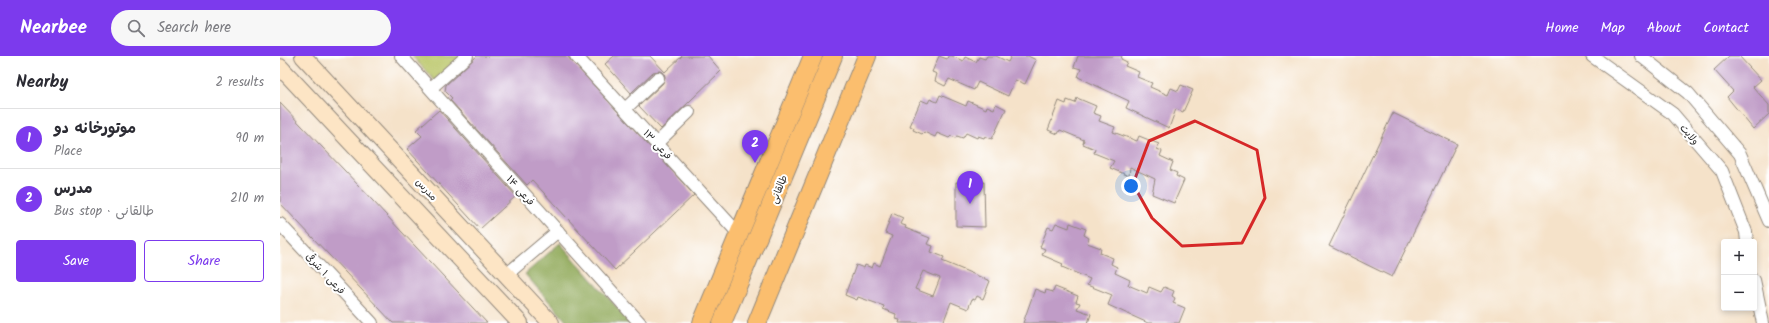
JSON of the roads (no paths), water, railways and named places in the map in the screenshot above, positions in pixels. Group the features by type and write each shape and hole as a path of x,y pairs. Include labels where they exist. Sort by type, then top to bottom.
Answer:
{"main road":[{"name":"مدرس","path":"303,56 551,323"},
{"path":"702,323 813,56"},
{"name":"طالقانی","path":"722,323 833,56"},
{"path":"757,323 866,56"},
{"path":"280,67 520,323"}],"street":[{"name":"فرعی ۱۴","path":"402,56 640,323"},
{"path":"431,88 467,56"},
{"name":"فرعی ۱۳","path":"576,56 739,234"},
{"name":"ولایت","path":"1592,56 1673,114 1722,171 1746,232 1747,239"},
{"path":"1641,56 1688,94 1740,154 1769,221"},
{"path":"625,109 658,78"},
{"path":"657,143 689,112"},
{"name":"فرعی ۱ شرقی","path":"280,224 372,323"},
{"path":"506,275 558,231"},
{"path":"1757,294 1763,323"}],"place":[{"name":"مدرس","path":"755,163"},
{"name":"موتورخانه دو","path":"970,204"}]}
